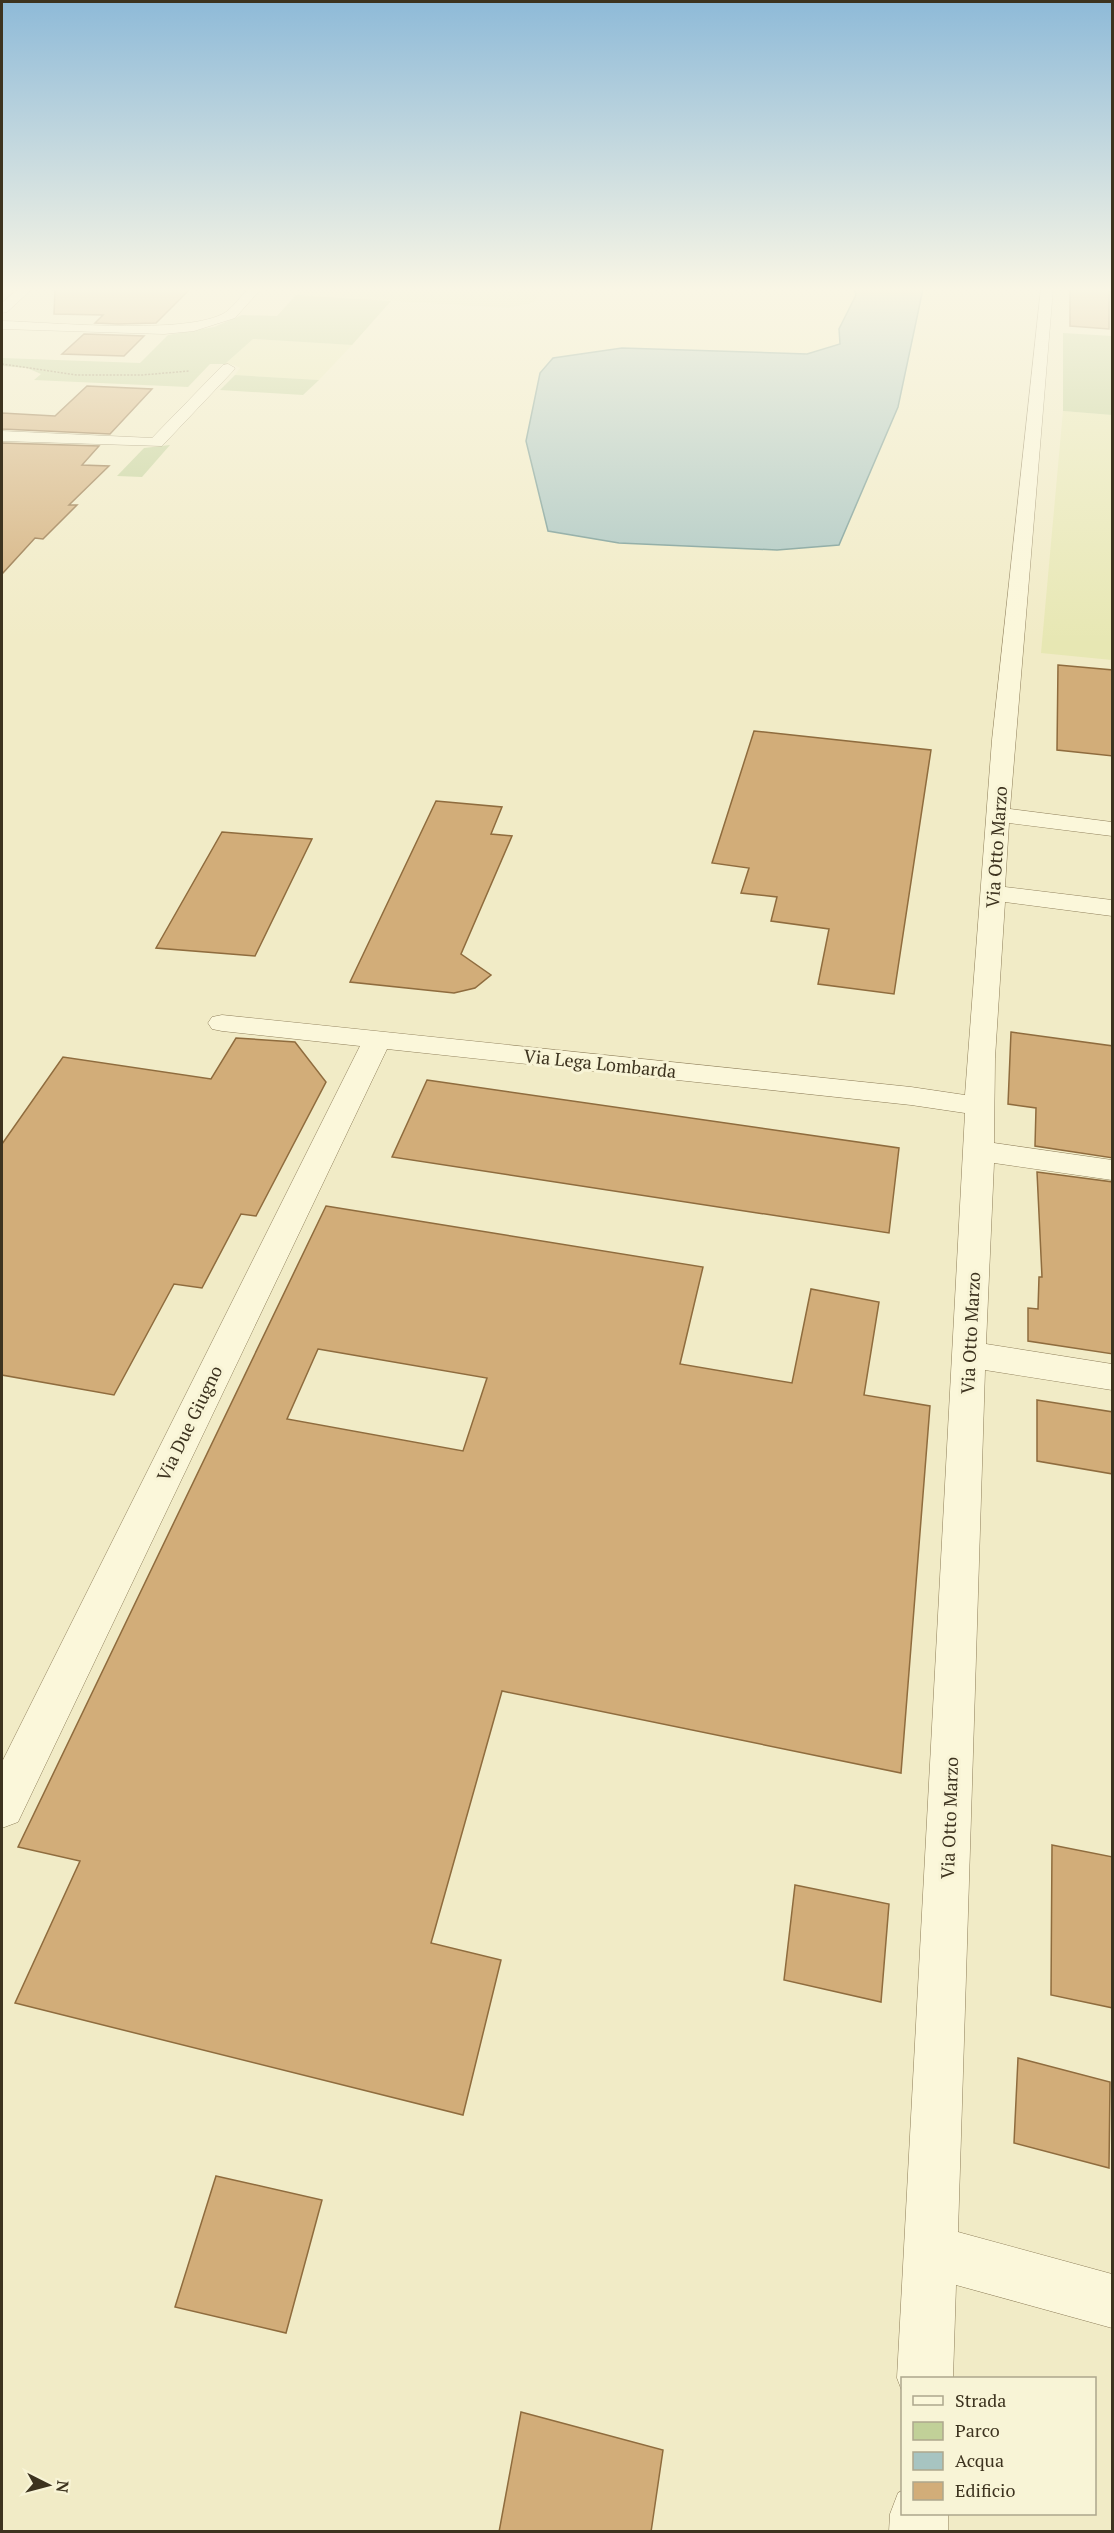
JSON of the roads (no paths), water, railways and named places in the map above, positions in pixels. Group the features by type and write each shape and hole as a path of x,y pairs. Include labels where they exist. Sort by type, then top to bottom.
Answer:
{"street":[{"path":"2,436 156,443 190,407"},
{"name":"Via Otto Marzo","path":"925,2377 979,1106 1003,740 1035,407"},
{"path":"999,815 1113,829"},
{"path":"993,893 1113,908"},
{"name":"Via Lega Lombarda","path":"222,1023 911,1096 979,1106"},
{"name":"Via Due Giugno","path":"2,1807 377,1040"},
{"path":"978,1151 1113,1170"},
{"path":"968,1354 1113,1377"},
{"path":"930,2252 1113,2301"},
{"path":"918,2532 919,2515"}],"water":[{"path":"533,407 898,407 839,545 777,550 619,543 548,531 526,441"}]}
